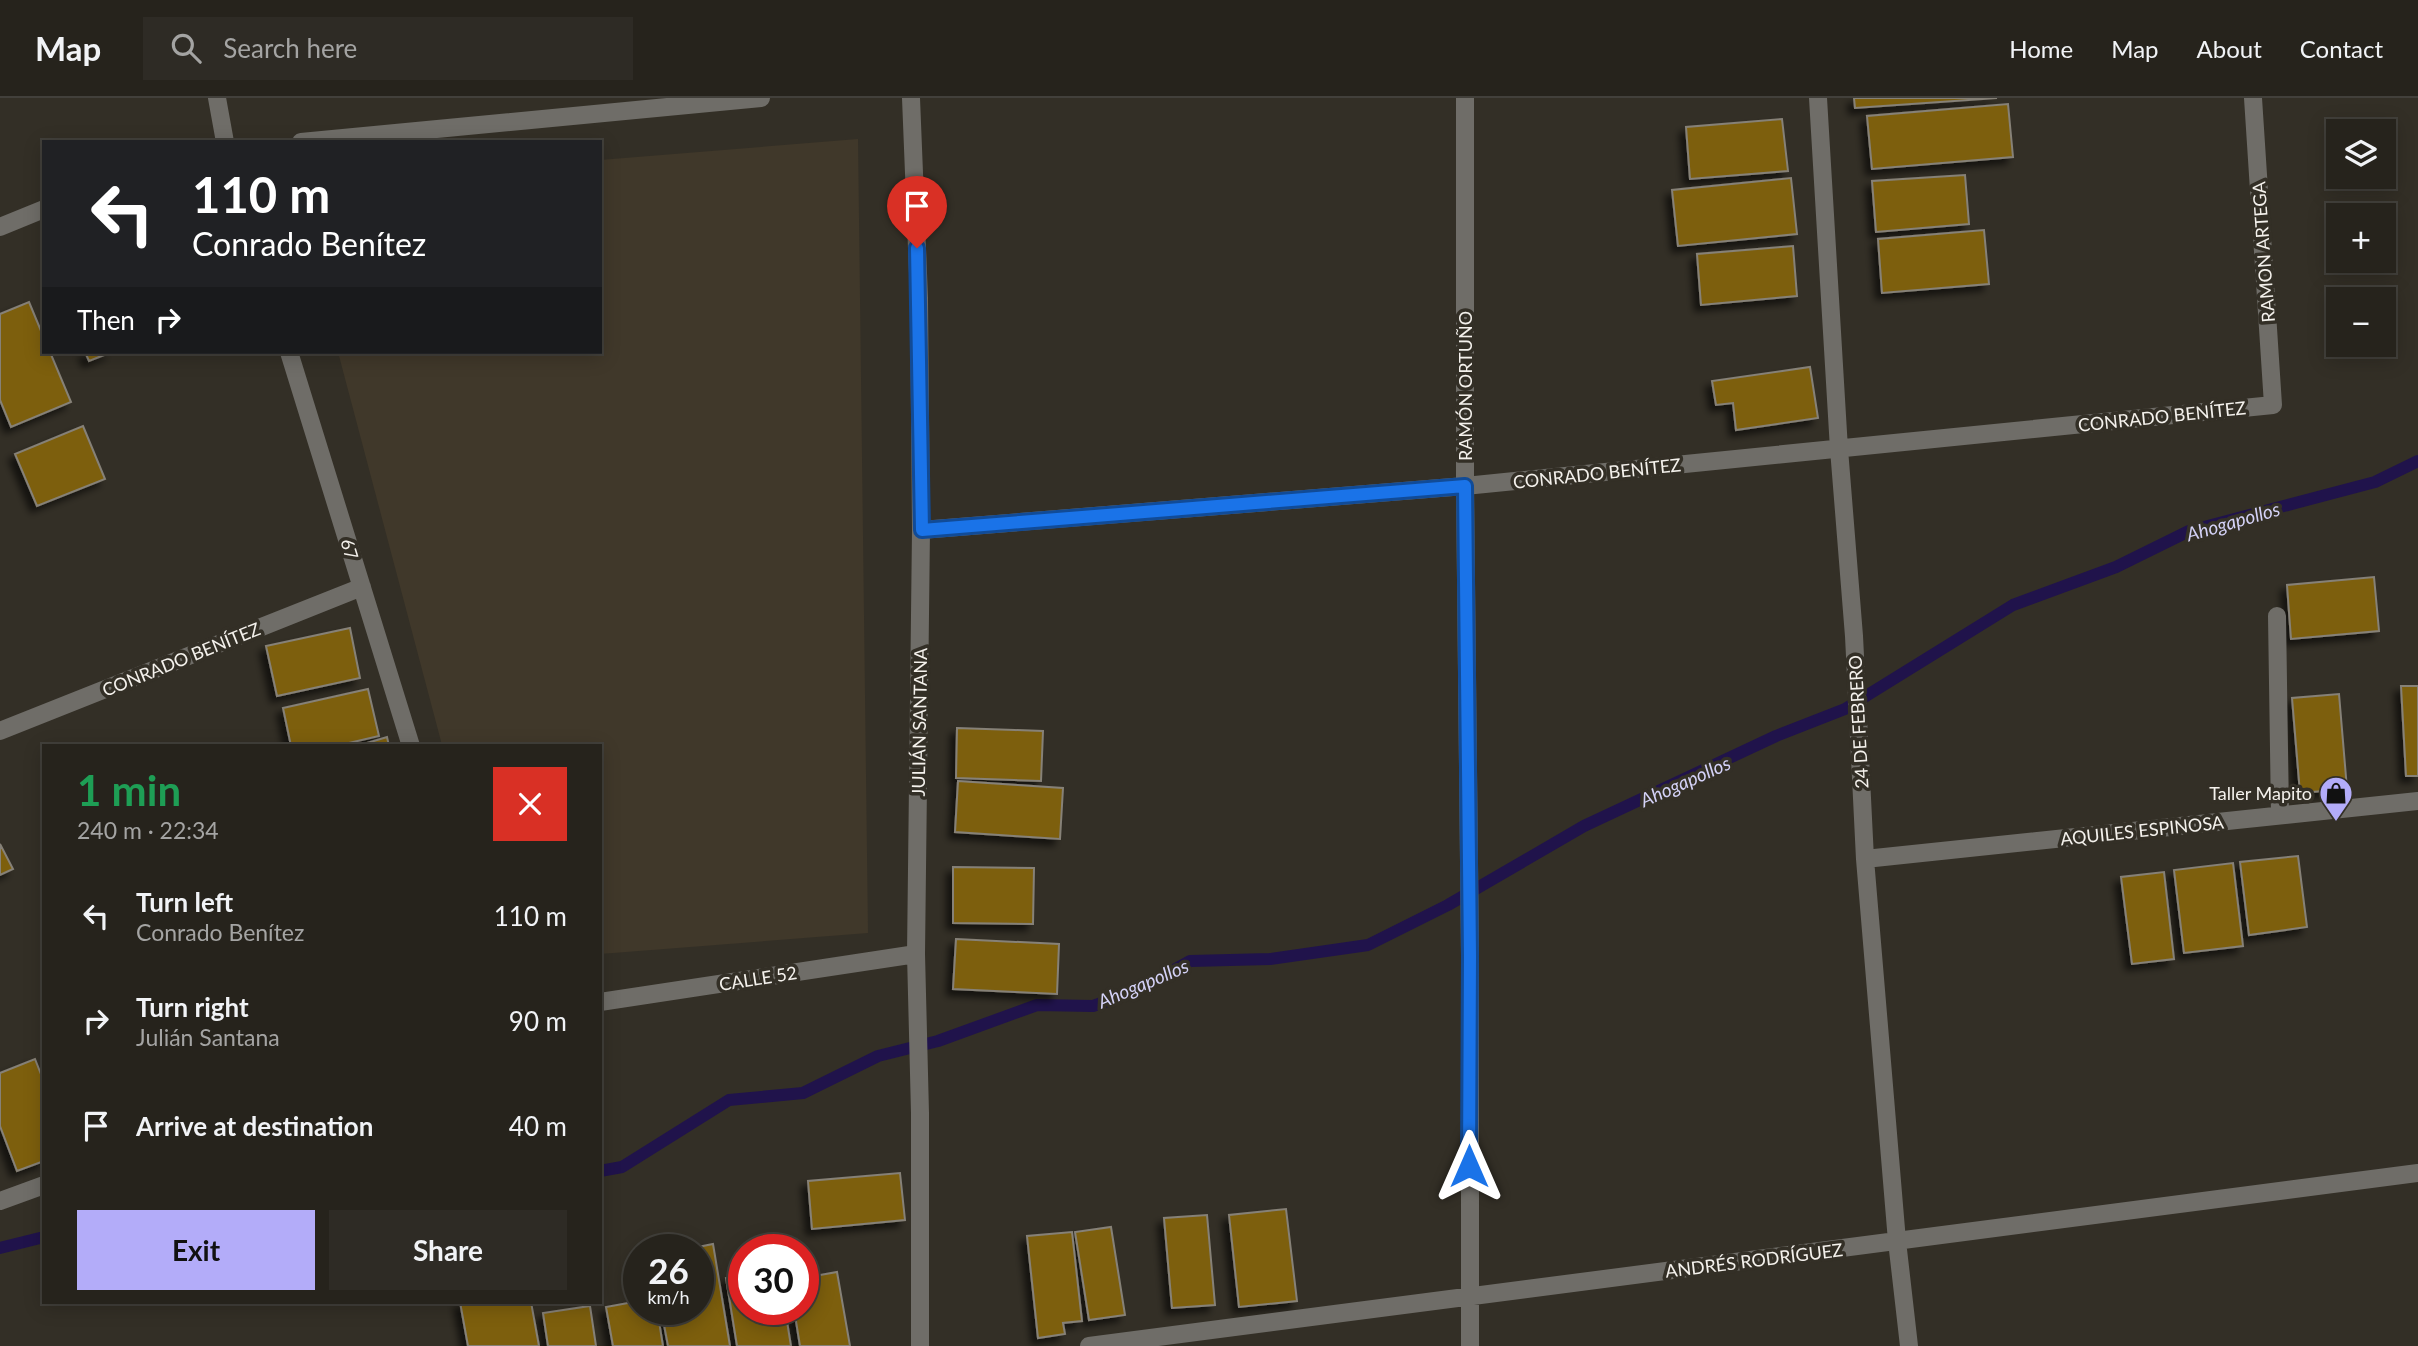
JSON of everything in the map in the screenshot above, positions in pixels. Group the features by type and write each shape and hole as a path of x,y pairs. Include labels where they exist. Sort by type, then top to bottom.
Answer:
{"street":[{"path":"217,98 225,140"},
{"path":"322,140 761,98"},
{"name":"JULIÁN SANTANA","path":"911,98 919,298 922,530 916,954 920,1113 920,1346"},
{"name":"RAMÓN ORTUÑO","path":"1465,98 1470,1346"},
{"name":"24 DE FEBRERO","path":"1818,98 1839,449 1854,636 1865,859 1897,1241 1909,1346"},
{"name":"RAMON ARTEGA","path":"2253,98 2273,405"},
{"path":"0,227 42,210"},
{"name":"67","path":"290,354 410,744"},
{"name":"CONRADO BENÍTEZ","path":"922,530 1465,486 2273,405"},
{"name":"CONRADO BENÍTEZ","path":"0,731 362,587"},
{"path":"2277,616 2280,815"},
{"name":"AQUILES ESPINOSA","path":"1865,859 2418,801"},
{"name":"CALLE 52","path":"602,1002 916,954"},
{"name":"ANDRÉS RODRÍGUEZ","path":"1089,1346 2418,1173"},
{"path":"0,1201 42,1186"}],"shaded area":[{"path":"858,139 868,933 602,954 602,744 442,744 339,354 602,354 602,160"}],"building":[{"path":"1854,98 1997,98 1855,108"},
{"path":"2008,104 2013,157 1872,169 1867,116"},
{"path":"1782,119 1788,171 1690,179 1686,127"},
{"path":"1965,175 1969,224 1876,232 1872,181"},
{"path":"1791,178 1797,234 1678,246 1672,190"},
{"path":"1984,230 1989,284 1882,293 1878,239"},
{"path":"1793,246 1797,296 1701,305 1697,254"},
{"path":"29,302 42,333 42,354 51,354 71,402 11,427 0,400 0,314"},
{"path":"86,354 107,354 89,361"},
{"path":"1810,367 1818,418 1736,430 1733,403 1716,405 1712,381"},
{"path":"83,426 105,479 37,506 15,454"},
{"path":"2374,577 2379,631 2291,639 2287,585"},
{"path":"350,628 360,678 277,696 266,646"},
{"path":"2401,686 2418,686 2418,776 2406,776"},
{"path":"368,689 379,736 345,744 291,744 283,708"},
{"path":"2339,694 2347,789 2300,793 2292,698"},
{"path":"957,728 1043,731 1041,781 956,778"},
{"path":"387,737 389,744 364,744"},
{"path":"958,781 1063,788 1060,839 955,832"},
{"path":"0,844 13,869 0,875"},
{"path":"2298,856 2307,927 2249,935 2240,862"},
{"path":"2233,863 2243,946 2184,953 2174,870"},
{"path":"953,867 1034,868 1033,924 953,923"},
{"path":"2164,872 2174,959 2132,964 2121,877"},
{"path":"956,939 1059,944 1057,994 953,989"},
{"path":"35,1059 42,1077 42,1162 17,1171 0,1126 0,1073"},
{"path":"900,1173 905,1220 812,1229 808,1181"},
{"path":"1286,1209 1297,1301 1239,1307 1229,1215"},
{"path":"1207,1215 1215,1305 1172,1308 1164,1218"},
{"path":"1111,1227 1125,1315 1089,1320 1075,1232"},
{"path":"1072,1232 1082,1321 1063,1323 1065,1334 1038,1338 1027,1236"},
{"path":"714,1250 730,1346 668,1346 664,1325 714,1325"},
{"path":"837,1272 850,1346 800,1346 797,1325 819,1325 819,1275"},
{"path":"460,1304 531,1304 539,1346 468,1346"},
{"path":"623,1304 623,1325 660,1325 663,1346 613,1346 606,1307"},
{"path":"590,1306 596,1346 548,1346 543,1313"},
{"path":"734,1325 788,1325 791,1346 737,1346"}],"waterway":[{"name":"Ahogapollos","path":"602,1171 622,1167 729,1100 803,1093 878,1056 938,1041 1037,1005 1093,1006 1136,991 1190,961 1270,959 1368,945 1448,905 1584,826 1776,736 1845,709 2013,605 2116,567 2189,531 2375,482 2418,461"},
{"name":"Ahogapollos","path":"0,1248 42,1238"}],"place":[{"name":"Taller Mapito","path":"2336,823"}],"route":[{"path":"917,248 922,530 1465,486 1470,956 1469,1166"}]}
